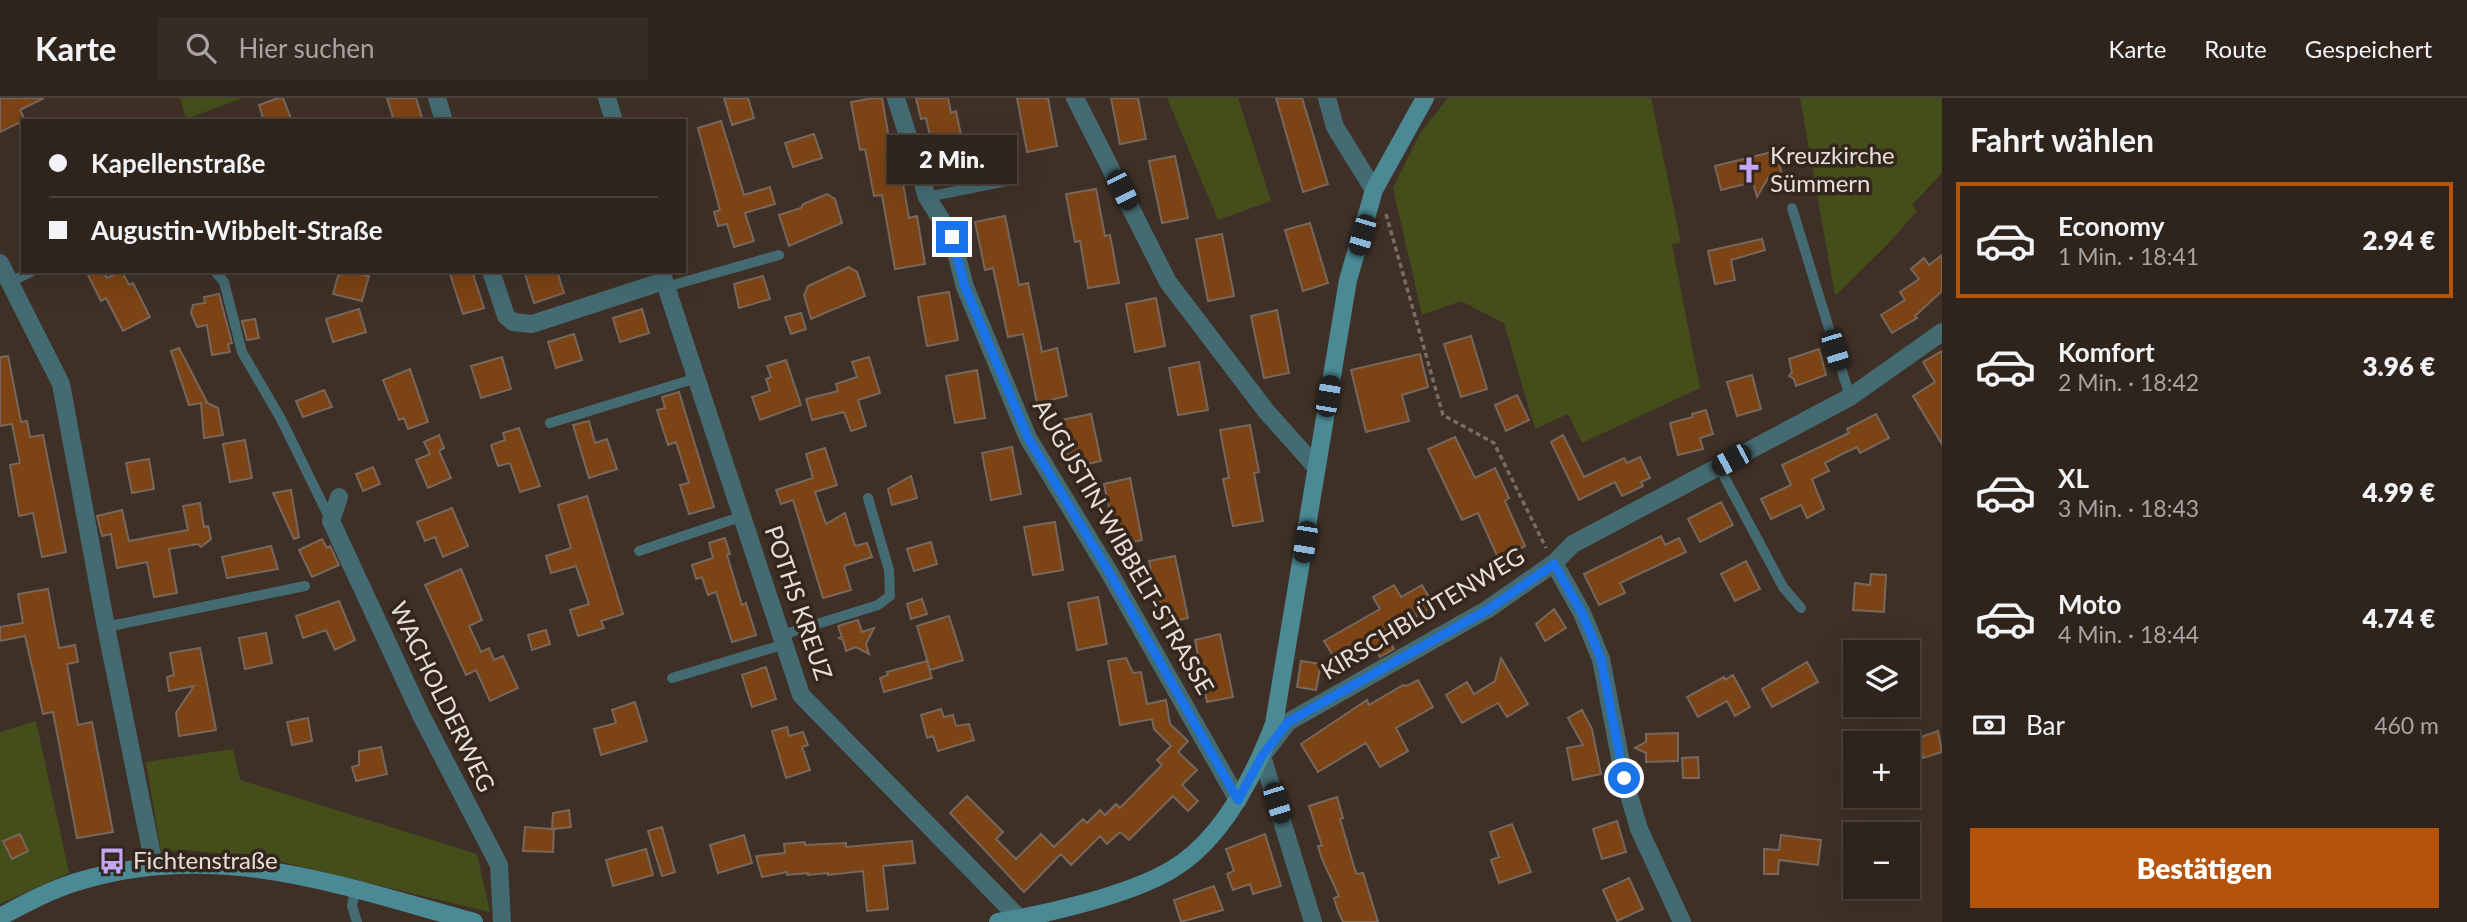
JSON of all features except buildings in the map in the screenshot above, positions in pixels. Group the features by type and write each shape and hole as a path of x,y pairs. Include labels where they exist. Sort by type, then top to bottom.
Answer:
{"street":[{"path":"437,98 443,119"},
{"path":"607,98 613,119"},
{"name":"AUGUSTIN-WIBBELT-STRASSE","path":"896,98 927,198 952,237 965,287 1028,438 1109,572 1238,800"},
{"path":"1075,98 1168,282 1266,411 1317,467"},
{"path":"1326,98 1335,127 1374,190"},
{"path":"998,922 1141,884 1172,869 1212,833 1238,800 1262,756 1274,724 1349,280 1374,190 1425,98"},
{"path":"0,263 61,384 154,865"},
{"path":"492,273 506,316 522,324 532,324 664,280"},
{"name":"POTHS KREUZ","path":"664,280 801,695 1019,918"},
{"name":"KIRSCHBLÜTENWEG","path":"1262,756 1288,722 1489,609 1554,564 1573,544 1850,397 1942,332"},
{"path":"331,521 340,497"},
{"name":"WACHOLDERWEG","path":"331,521 421,715 499,865 502,922"},
{"path":"1554,564 1582,613 1601,659 1624,778 1639,829 1682,922"},
{"path":"1262,756 1313,922"},
{"path":"0,917 80,880 154,865 185,862 256,867 474,922"}],"lane":[{"path":"927,198 1007,181"},
{"path":"1791,208 1850,397"},
{"path":"664,280 779,255"},
{"path":"10,282 29,273"},
{"path":"217,273 224,282 242,352 281,419 331,521"},
{"path":"550,423 696,378"},
{"path":"1719,467 1783,587 1801,608"},
{"path":"672,678 878,605 890,596 889,570 868,498"},
{"path":"639,551 743,516"},
{"path":"106,627 305,586"},
{"path":"355,890 352,906 357,922"}],"path":[{"path":"1374,190 1385,209 1443,415 1494,443 1554,564"}],"green space":[{"path":"180,98 243,98 186,119"},
{"path":"1167,98 1238,98 1271,201 1218,220"},
{"path":"1448,98 1651,98 1681,243 1672,244 1700,388 1582,443 1568,414 1535,429 1504,323 1461,301 1422,315 1393,188 1421,132"},
{"path":"1800,98 1942,98 1942,173 1912,205 1917,211 1835,296"},
{"path":"36,721 69,873 0,904 0,732"},
{"path":"233,749 240,780 477,854 490,912 261,857 184,850 161,852 146,762"}],"place":[{"name":"Kreuzkirche Sümmern","path":"1749,170"},
{"name":"Fichtenstraße","path":"112,861"}],"route":[{"path":"952,237 965,287 1028,438 1109,572 1238,800 1262,756 1288,722 1489,609 1554,564 1582,613 1601,659 1624,778"}]}
